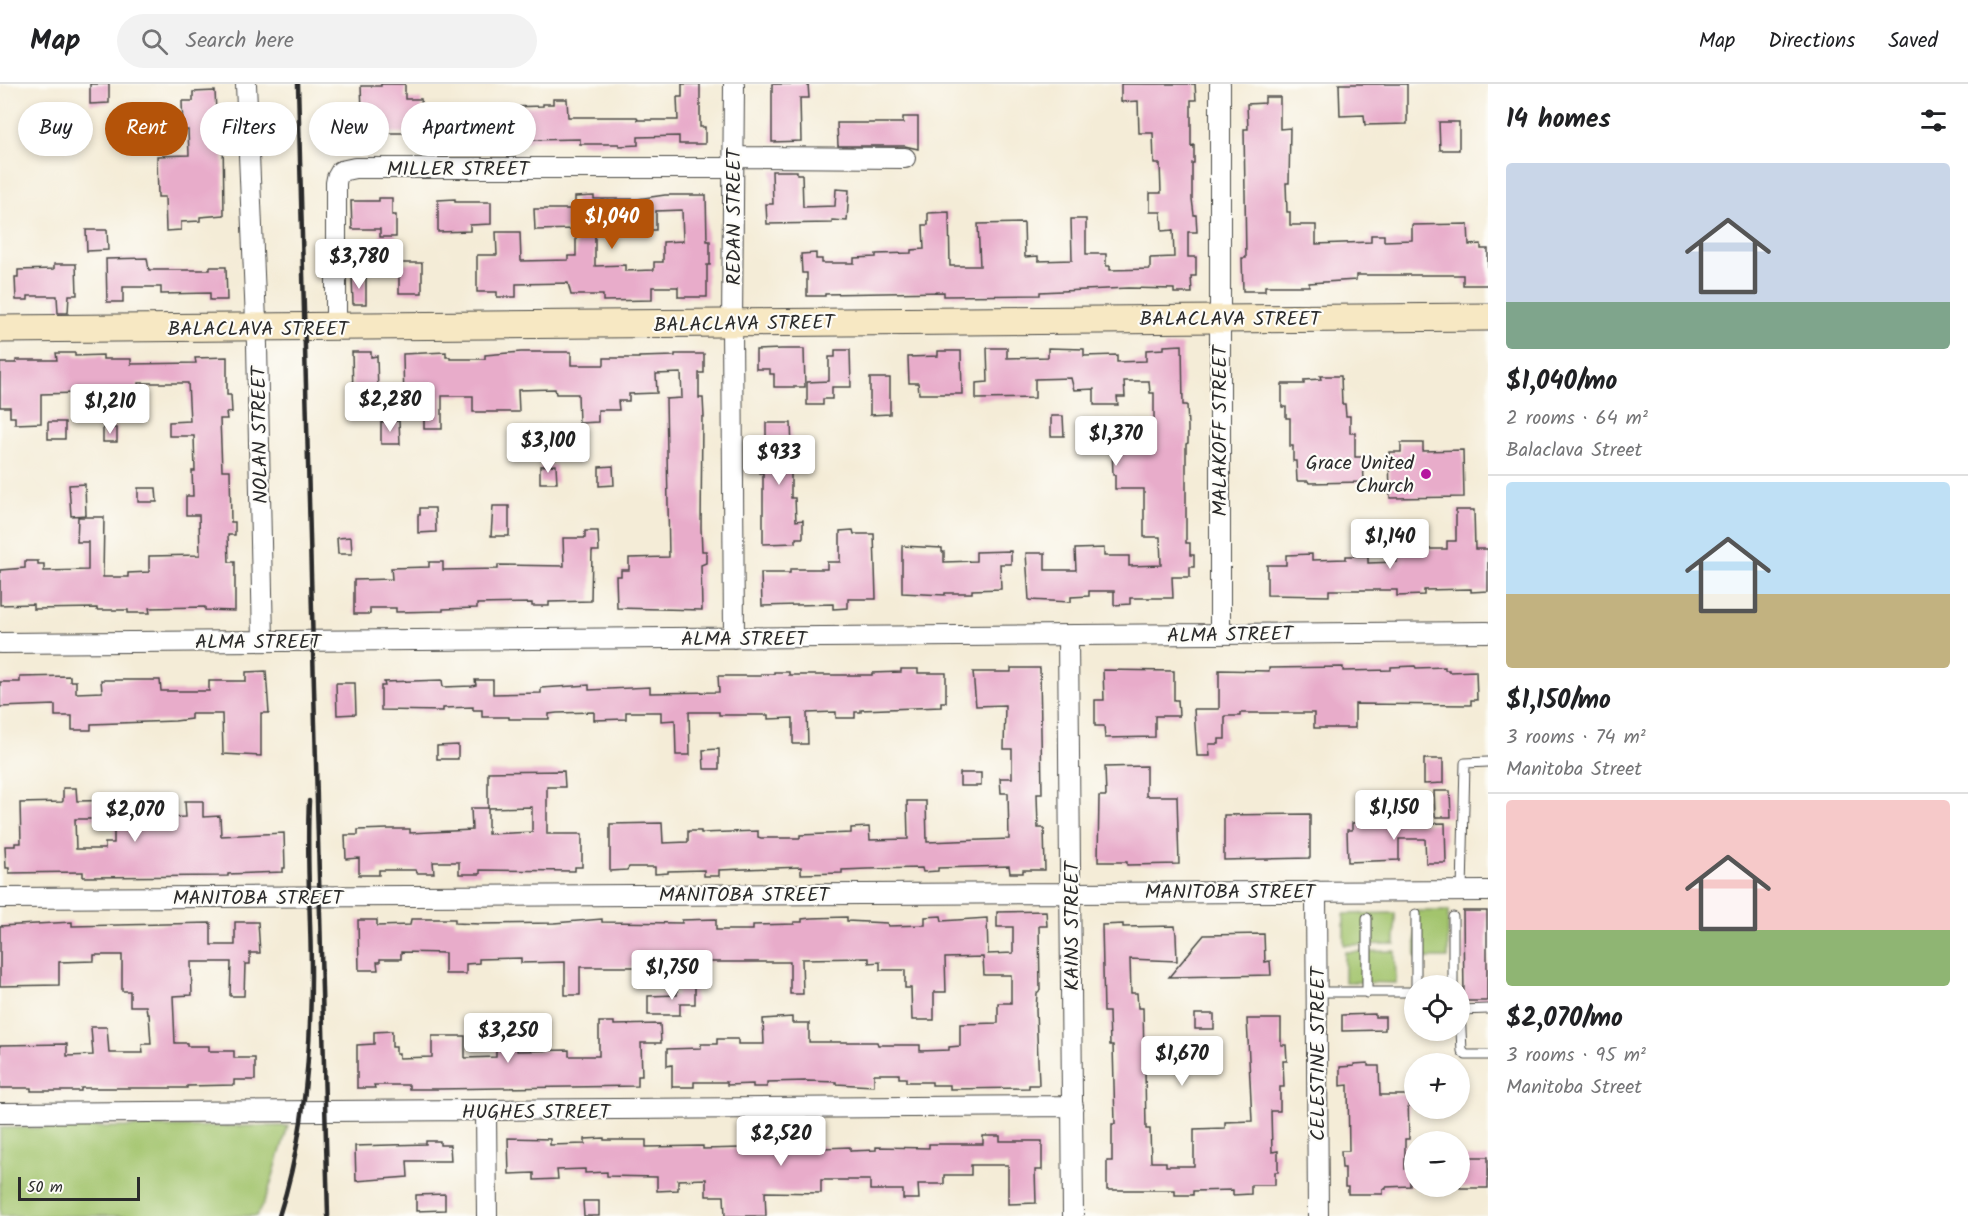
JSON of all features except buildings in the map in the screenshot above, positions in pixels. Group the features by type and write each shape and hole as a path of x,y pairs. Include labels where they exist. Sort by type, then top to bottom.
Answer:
{"street":[{"name":"NOLAN STREET","path":"246,84 256,328 263,641"},
{"name":"REDAN STREET","path":"734,84 732,324 734,638"},
{"name":"MALAKOFF STREET","path":"1220,84 1220,634"},
{"path":"734,163 905,158"},
{"name":"MILLER STREET","path":"336,328 336,183 341,171 355,168 734,163"},
{"name":"BALACLAVA STREET","path":"0,329 336,328 1220,317 1488,317"},
{"name":"ALMA STREET","path":"0,643 1488,632"},
{"name":"KAINS STREET","path":"1068,636 1073,1216"},
{"name":"CELESTINE STREET","path":"1316,891 1318,1216"},
{"name":"MANITOBA STREET","path":"0,898 1488,891"},
{"name":"HUGHES STREET","path":"0,1113 1073,1106"},
{"path":"486,1111 487,1216"}],"lane":[{"path":"1462,891 1465,763 1488,762"},
{"path":"1416,914 1416,975"},
{"path":"1453,916 1453,975"},
{"path":"1367,918 1367,993"},
{"path":"1317,992 1404,992"},
{"path":"1470,1009 1488,1009"},
{"path":"1462,1041 1462,1051 1466,1055 1488,1055"}],"green space":[{"path":"1415,911 1448,911 1448,958 1416,958"},
{"path":"1395,913 1395,944 1344,945 1344,914"},
{"path":"1395,951 1396,983 1345,982 1345,952"},
{"path":"288,1126 268,1193 257,1216 0,1216 0,1128"}],"railway":[{"path":"298,84 328,1216"},
{"path":"279,1216 295,1158 310,1036 309,801"}],"place":[{"name":"Grace United Church","path":"1426,474"}]}
